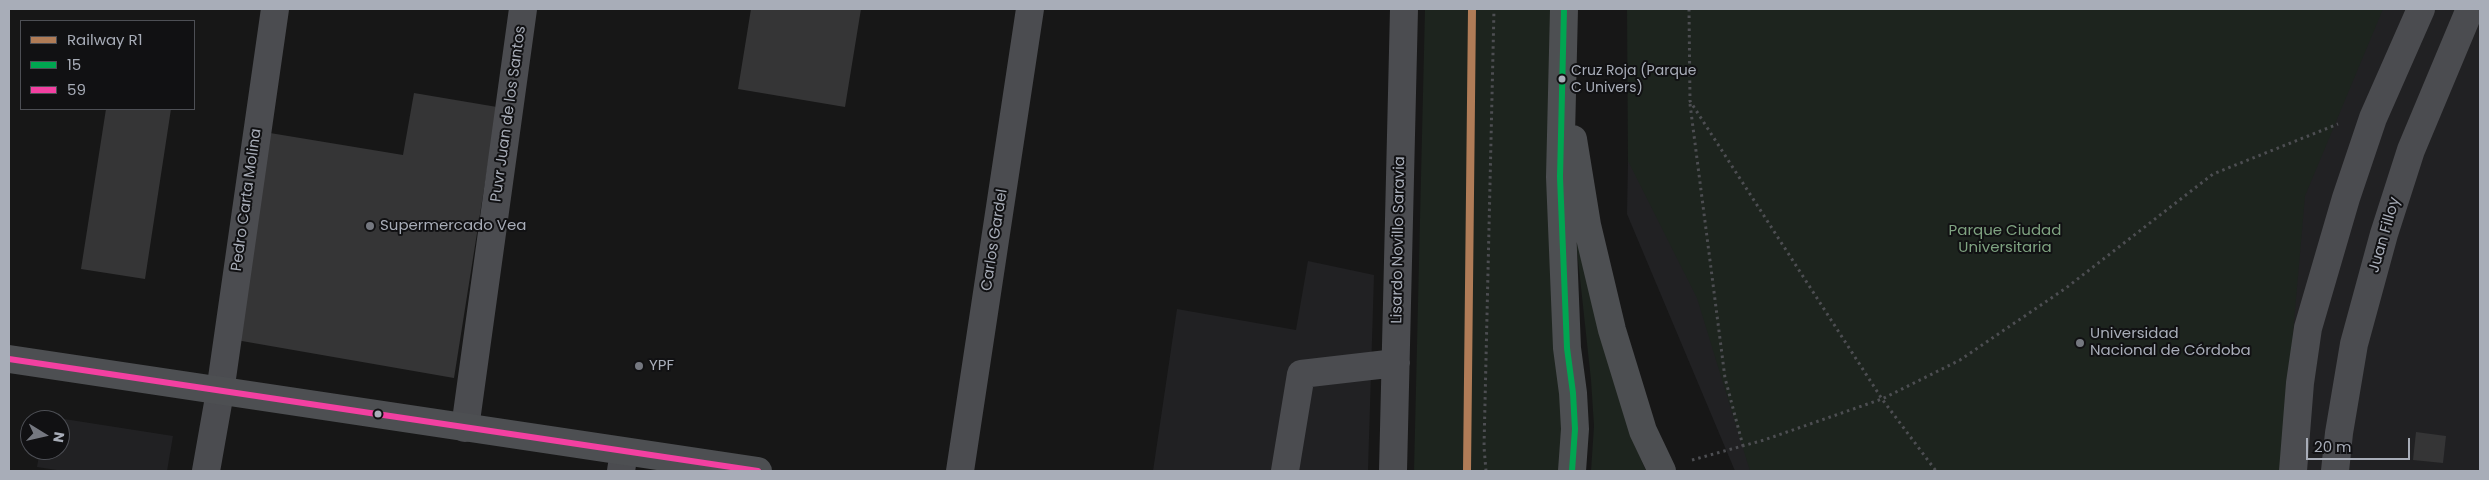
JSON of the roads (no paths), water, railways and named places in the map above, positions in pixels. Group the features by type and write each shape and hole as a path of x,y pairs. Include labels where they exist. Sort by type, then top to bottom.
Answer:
{"main road":[{"path":"1564,9 1560,177 1567,348 1574,402 1572,471"},
{"path":"1563,68 1587,225 1612,330 1643,431 1662,471"},
{"path":"9,359 465,428 622,461 758,471"}],"street":[{"name":"Pedro Carta Molina","path":"206,471 220,392 275,9"},
{"name":"Puvr Juan de los Santos","path":"465,428 523,9"},
{"name":"Carlos Gardel","path":"960,471 1030,9"},
{"name":"Lisardo Novillo Saravia","path":"1393,471 1404,9"},
{"path":"2293,471 2300,384 2308,328 2346,198 2373,118 2421,9"},
{"name":"Juan Filloy","path":"2335,471 2339,432 2354,344 2384,234 2411,150 2470,9"},
{"path":"1285,471 1300,374 1396,363"}],"rail line":[{"name":"R1","path":"1467,471 1472,9"}],"place":[{"name":"Cruz Roja (Parque C Univers)","path":"1562,79"},
{"name":"Supermercado Vea","path":"370,226"},
{"name":"Universidad Nacional de Córdoba","path":"2080,343"},
{"name":"YPF","path":"639,366"}],"park label":[{"name":"Parque Ciudad Universitaria","path":"2005,240"}]}
